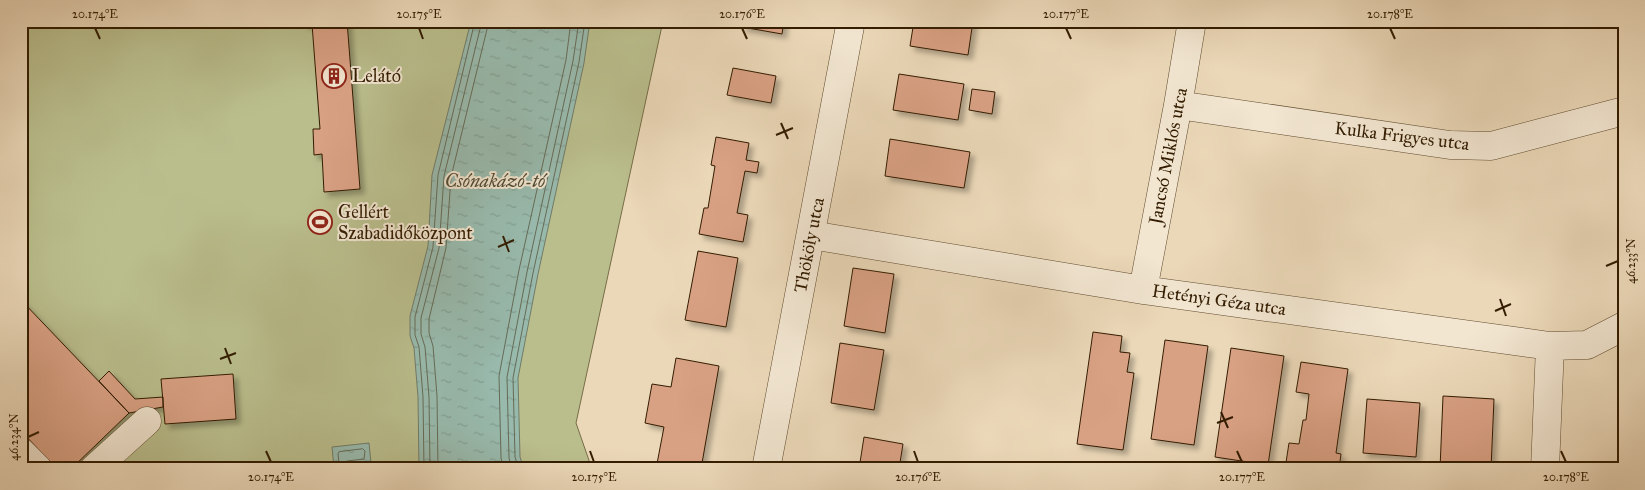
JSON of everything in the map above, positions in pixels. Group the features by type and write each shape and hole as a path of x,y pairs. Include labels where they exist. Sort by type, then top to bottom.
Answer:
{"street":[{"name":"Thököly utca","path":"766,469 851,21"},
{"name":"Jancsó Miklós utca","path":"1143,290 1192,21"},
{"name":"Kulka Frigyes utca","path":"1178,105 1458,146 1491,146 1624,111"},
{"name":"Hetényi Géza utca","path":"811,235 1143,290 1550,346 1586,345 1624,326"},
{"path":"1545,469 1550,346"},
{"path":"94,469 147,421"},
{"path":"21,452 38,469"}],"green space":[{"name":"Gellért Szabadidőközpont","path":"21,21 663,21 576,423 592,469 21,469"}],"water":[{"name":"Csónakázó-tó","path":"471,21 590,21 584,63 538,274 518,378 520,457 524,469 419,469 418,397 414,348 410,336 410,316 428,246 432,175"},
{"path":"369,443 371,463 334,468 332,447"}],"building":[{"name":"Lelátó","path":"303,21 347,21 360,189 324,192 322,154 314,155 313,129 320,129 312,24 303,24"},
{"path":"743,21 784,21 782,34 742,27"},
{"path":"914,21 973,21 968,55 910,46"},
{"path":"733,68 776,76 771,103 727,95"},
{"path":"899,74 964,84 958,120 893,110"},
{"path":"972,89 995,92 992,114 969,110"},
{"path":"716,137 749,143 746,160 759,162 757,173 745,171 737,213 748,215 743,242 699,234 704,208 708,208 715,166 711,165"},
{"path":"890,139 970,152 964,188 885,176"},
{"path":"698,251 738,258 726,327 685,320"},
{"path":"853,268 894,274 885,333 844,326"},
{"path":"21,300 129,413 71,469 57,469 21,431"},
{"path":"1093,332 1122,336 1120,352 1130,353 1127,372 1134,373 1123,450 1077,444"},
{"path":"1165,340 1208,346 1194,445 1151,439"},
{"path":"840,343 884,350 874,410 831,403"},
{"path":"1231,348 1284,356 1268,465 1215,457"},
{"path":"676,358 719,366 701,469 656,469 664,427 645,423 652,384 671,387"},
{"path":"1301,362 1348,369 1336,453 1341,454 1339,469 1285,469 1289,443 1299,444 1303,420 1306,420 1309,394 1296,392"},
{"path":"109,371 135,399 163,397 163,407 129,413 99,381"},
{"path":"233,374 236,419 165,424 161,379"},
{"path":"1443,396 1494,399 1491,469 1440,469"},
{"path":"1367,399 1420,403 1416,457 1363,453"},
{"path":"864,437 903,444 899,469 859,469"}],"place":[{"name":"Lelátó","path":"334,76"},
{"name":"Gellért Szabadidőközpont","path":"320,222"}]}
